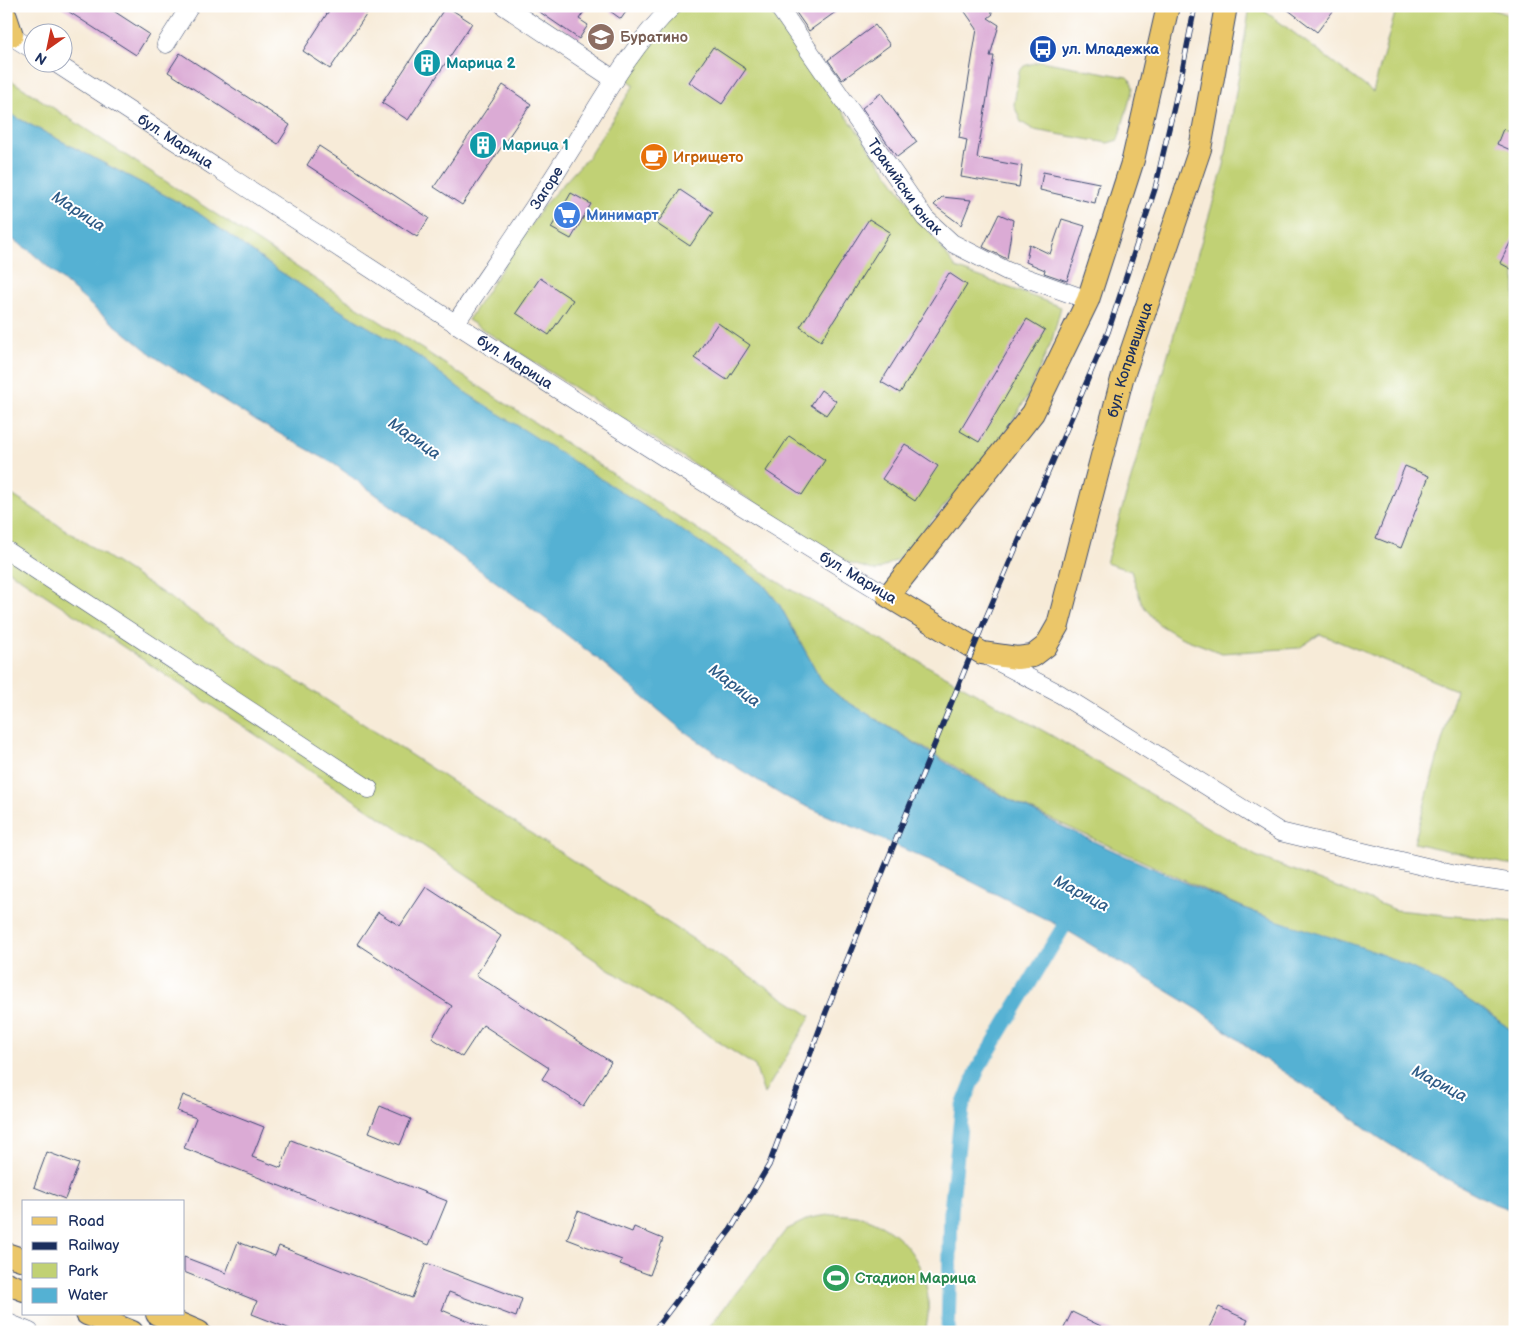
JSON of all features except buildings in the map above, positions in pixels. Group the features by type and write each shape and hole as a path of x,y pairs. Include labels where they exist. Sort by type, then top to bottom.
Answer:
{"main road":[{"path":"888,596 1033,413 1088,300 1133,160 1168,6"},
{"name":"бул. Копривщица","path":"982,654 1018,658 1033,656 1046,646 1058,625 1122,379 1200,148 1226,6"},
{"name":"бул. Марица","path":"888,596 982,654"},
{"path":"6,1254 22,1259"},
{"path":"6,1283 22,1289"},
{"path":"162,1316 199,1332"},
{"path":"92,1321 132,1332"}],"street":[{"path":"166,44 190,6"},
{"path":"504,6 615,80"},
{"name":"Загоре","path":"455,324 554,176 615,80 654,24 673,6"},
{"name":"Тракийски юнак","path":"778,6 925,218 952,243 1007,272 1088,300"},
{"path":"8,29 22,41"},
{"name":"бул. Марица","path":"69,72 455,324 794,540 888,596"},
{"path":"6,550 369,789"},
{"path":"982,654 1060,694 1280,832 1460,875 1515,883"},
{"path":"6,1322 30,1332"}],"green space":[{"path":"683,6 767,6 956,268 1061,307 1052,340 1027,397 997,446 897,560 876,571 849,563 468,320 544,205 589,156 634,85 620,73 659,25"},
{"path":"1250,6 1258,6 1373,92 1397,6 1482,6 1515,17 1515,866 1414,843 1456,690 1320,634 1299,648 1222,653 1180,637 1157,623 1142,604 1131,571 1106,563 1224,165"},
{"path":"1041,61 1127,77 1131,81 1133,88 1118,140 1108,143 1034,130 1021,122 1014,105 1019,72 1024,66"},
{"path":"6,77 786,587 1049,734 1256,856 1396,910 1515,922 1515,1033 1490,1014 1444,985 1388,957 1292,927 1240,906 1016,803 841,698 823,683 779,604 763,584 463,391 418,356 346,314 276,269 197,212 6,112"},
{"path":"6,491 811,1016 764,1094 755,1066 6,569"},
{"name":"Стадион Марица","path":"835,1214 862,1217 880,1224 895,1234 907,1247 917,1262 924,1278 928,1295 928,1314 925,1332 705,1332 786,1230 810,1218"}],"water":[{"name":"Марица","path":"6,112 197,212 276,269 346,314 418,356 463,391 736,565 763,584 779,604 823,683 841,698 950,765 1043,817 1181,881 1256,913 1370,950 1405,964 1454,991 1500,1022 1515,1033 1515,1211 1495,1204 1432,1171 1378,1137 1330,1102 1261,1057 1199,1010 1063,928 929,860 783,796 738,768 681,729 598,659 525,603 334,464 253,419 155,357 94,308 30,251 6,235"}],"waterway":[{"path":"948,1332 951,1210 962,1108 978,1069 1073,911"}],"railway":[{"path":"653,1332 731,1229 769,1165 826,1012 985,620 1108,332 1155,189 1195,6"}],"place":[{"name":"Буратино","path":"601,37"},
{"name":"ул. Младежка","path":"1043,49"},
{"name":"Марица 2","path":"427,63"},
{"name":"Марица 1","path":"483,145"},
{"name":"Игрището","path":"654,157"},
{"name":"Минимарт","path":"567,215"},
{"name":"Стадион Марица","path":"836,1278"}]}
